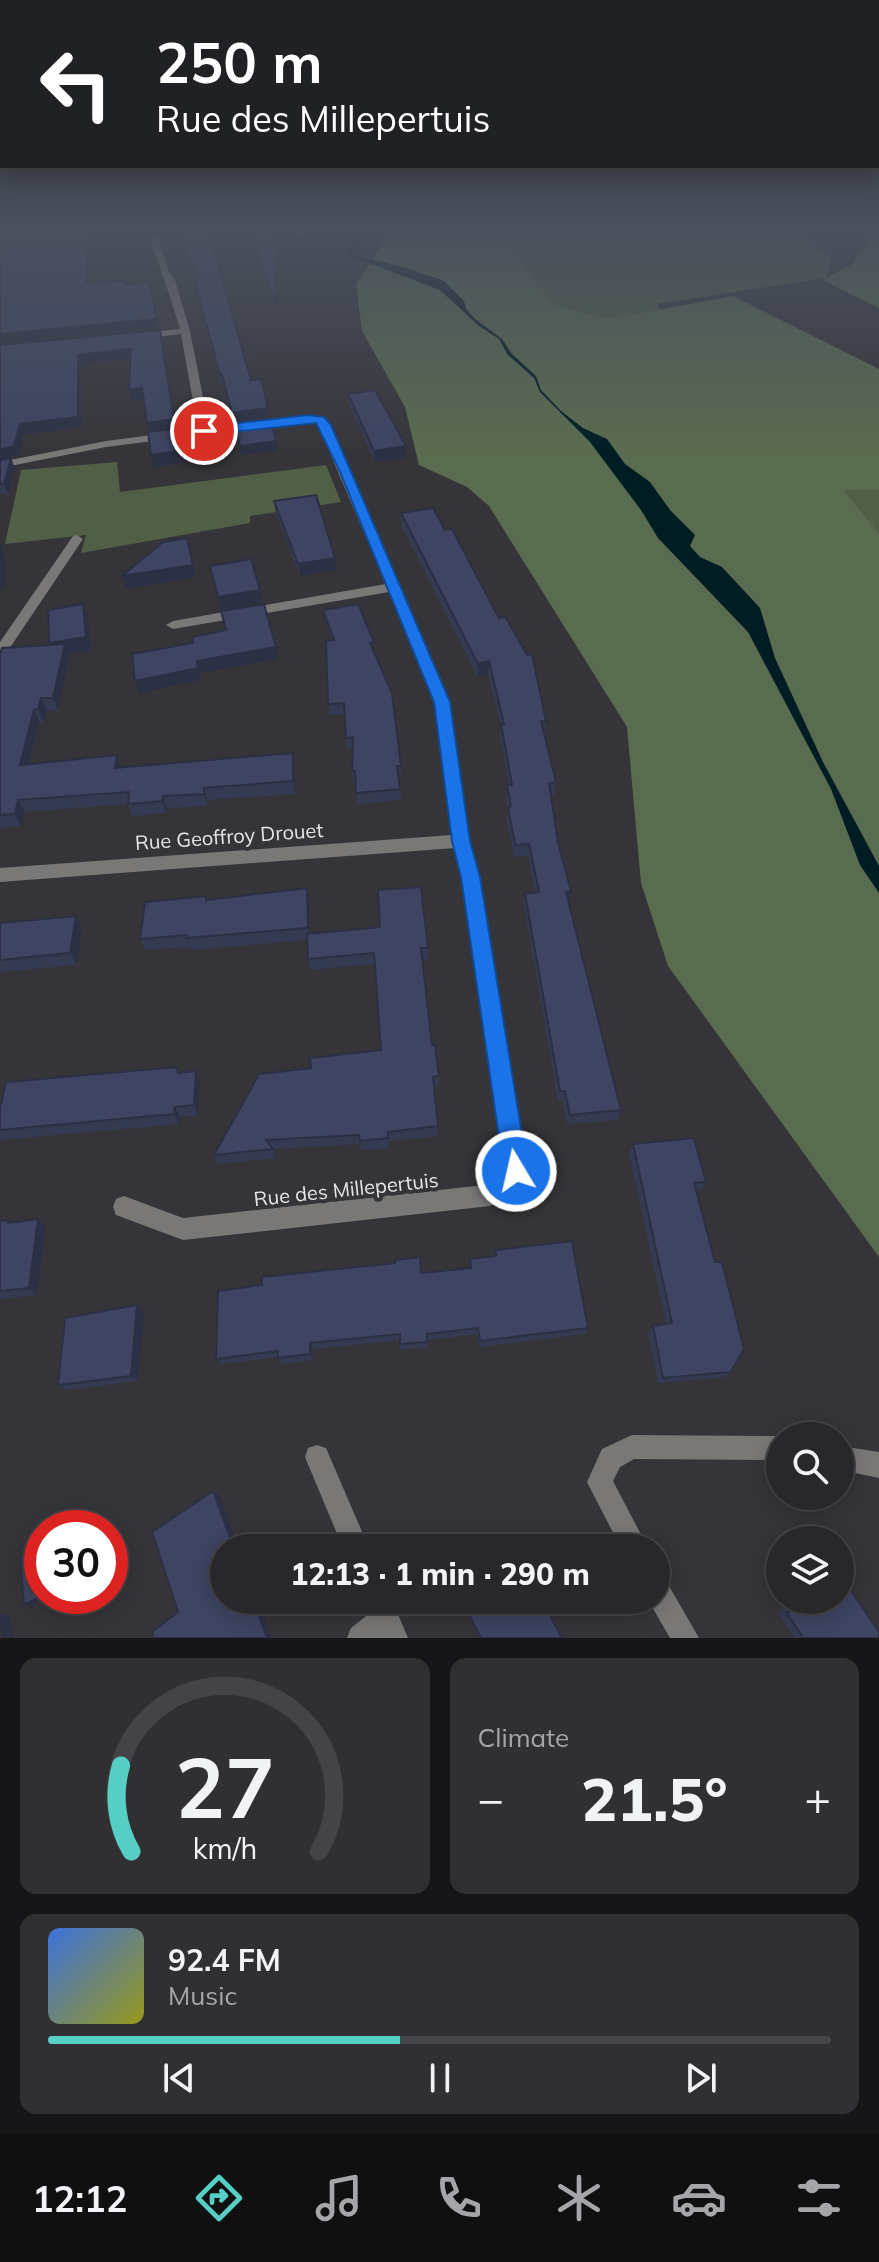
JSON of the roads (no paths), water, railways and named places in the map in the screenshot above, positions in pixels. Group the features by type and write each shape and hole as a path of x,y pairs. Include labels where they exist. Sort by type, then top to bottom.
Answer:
{"street":[{"path":"177,302 204,431"},
{"path":"124,338 185,331"},
{"name":"Rue des Millepertuis","path":"0,465 106,444 308,418 320,420 347,472 442,702 461,841 470,877 516,1171 490,1195 183,1229 124,1207"},
{"path":"0,652 77,539"},
{"path":"173,625 394,587"},
{"name":"Rue Geoffroy Drouet","path":"0,875 461,841"},
{"path":"628,1534 600,1482 611,1458 632,1447 766,1448"},
{"path":"317,1457 350,1534"},
{"path":"854,1461 879,1465"},
{"path":"670,1612 685,1638"},
{"path":"361,1638 386,1619"}],"water":[{"path":"453,302 464,302 474,318 502,339 512,354 536,376 541,390 561,411 583,428 607,439 625,464 650,482 670,510 695,535 690,546 700,557 722,567 760,608 775,658 823,762 879,866 879,893 860,865 831,789 748,632 658,538 590,442 540,392 534,378 507,354 499,339"}]}
